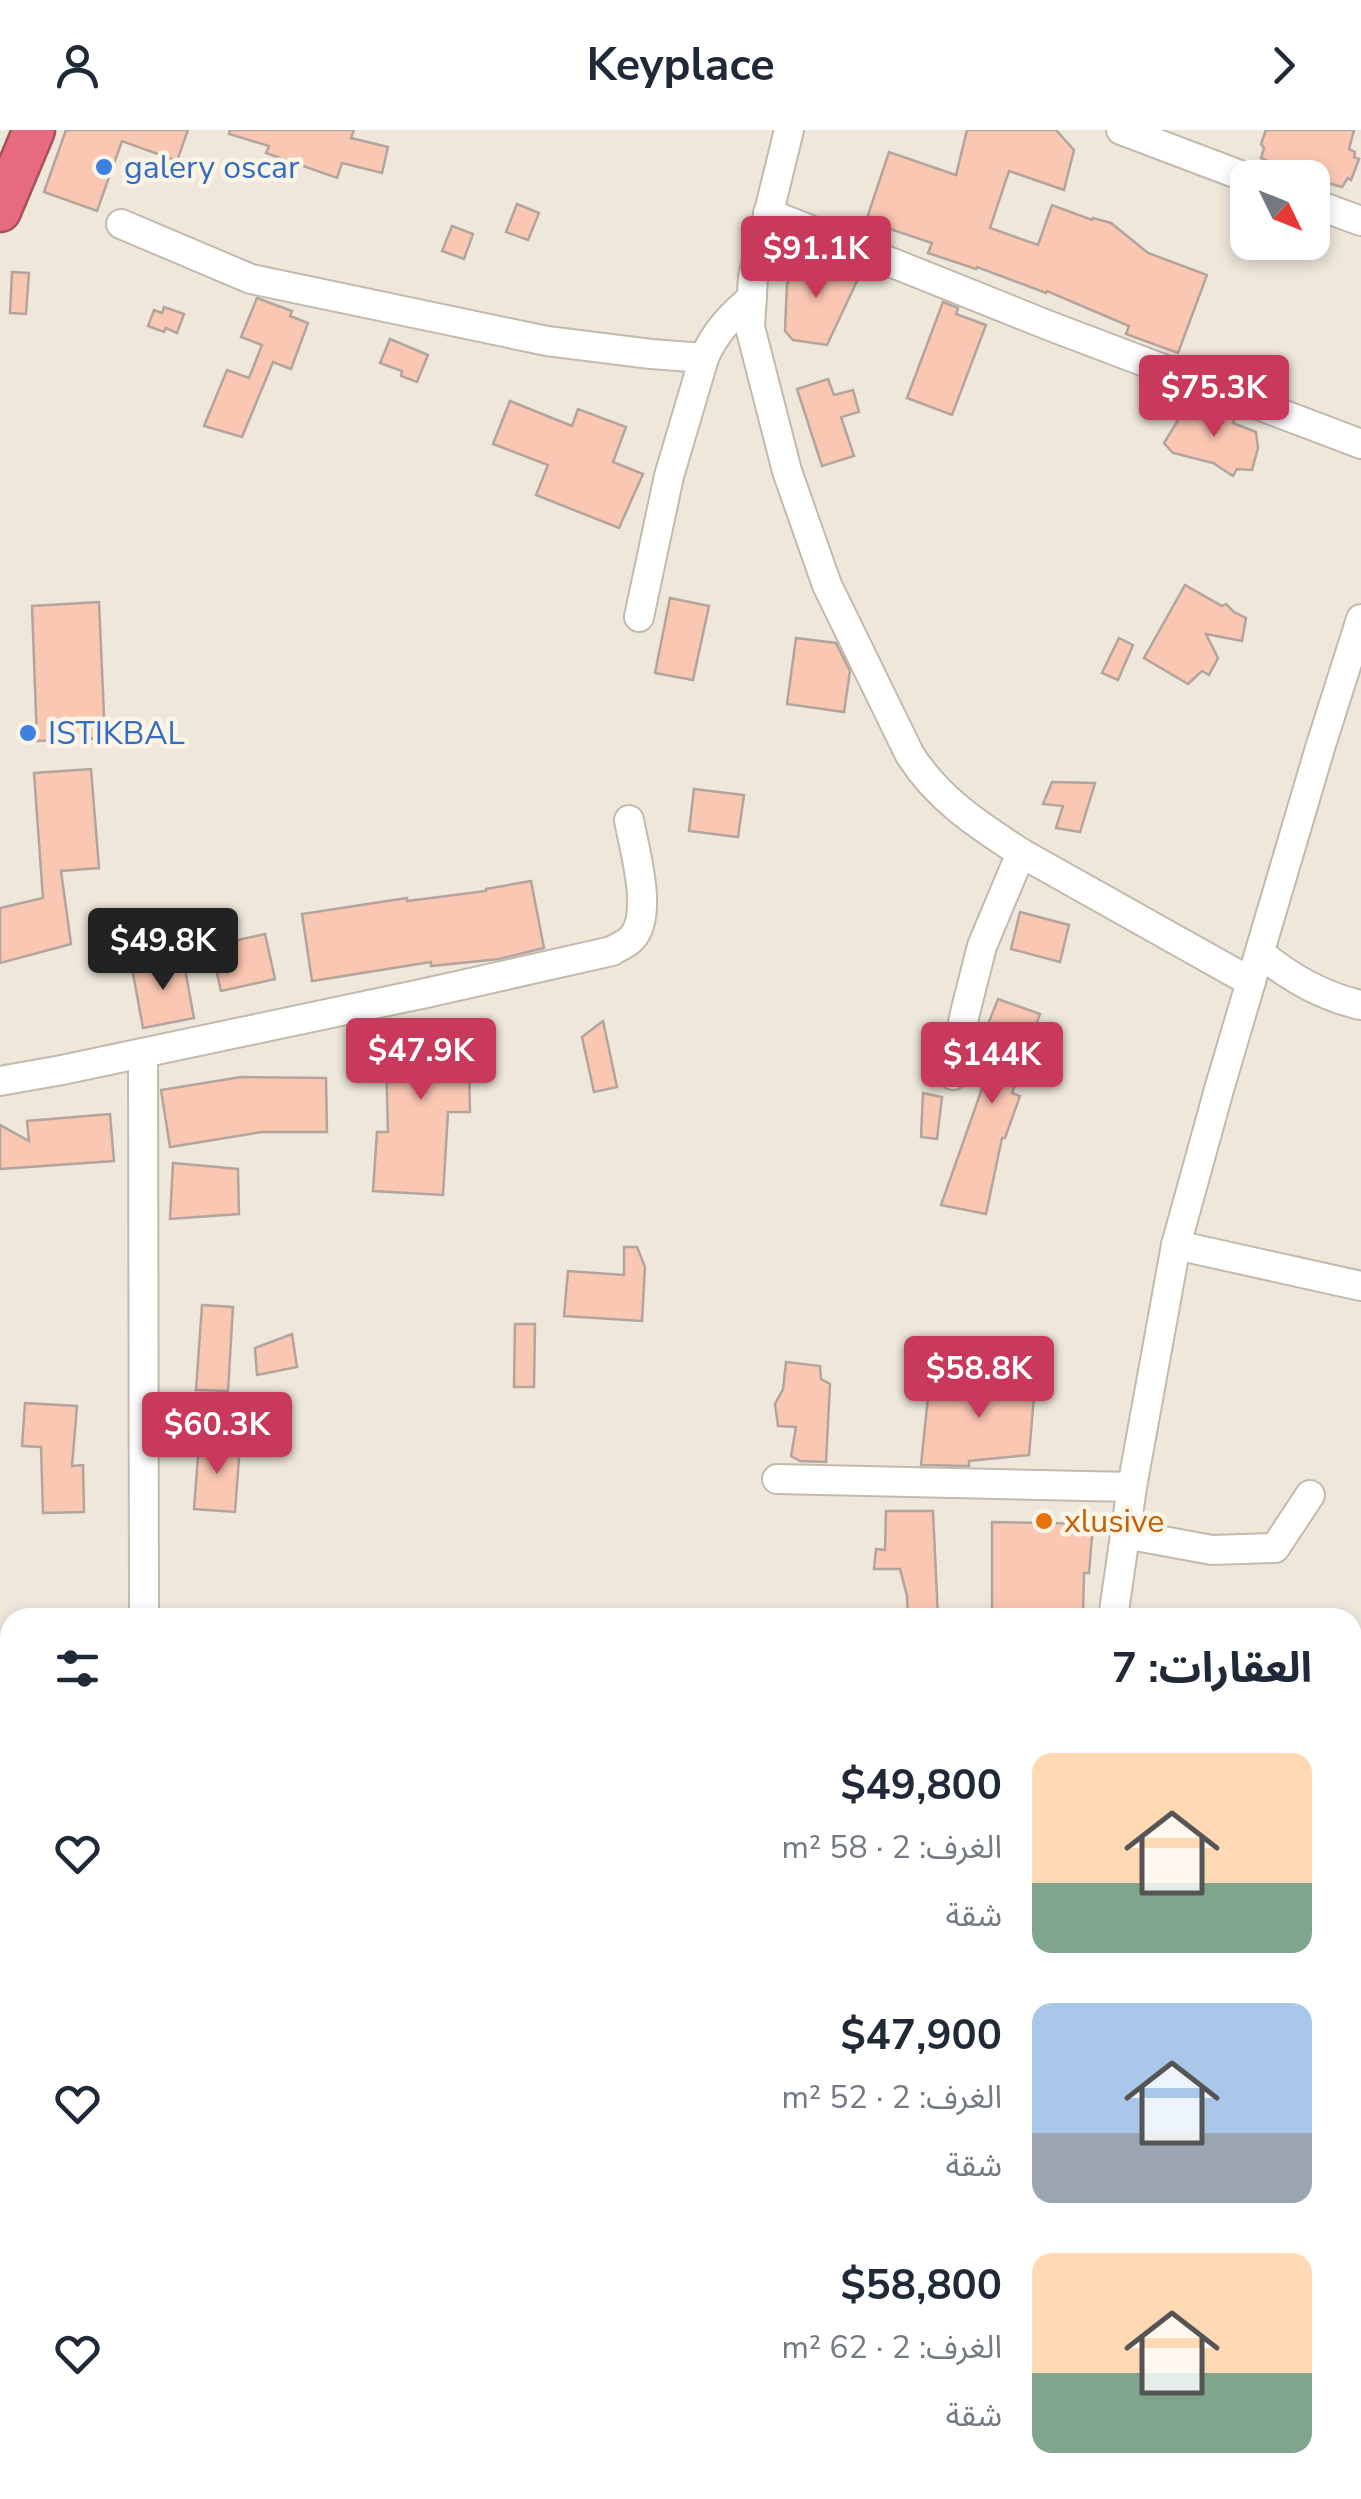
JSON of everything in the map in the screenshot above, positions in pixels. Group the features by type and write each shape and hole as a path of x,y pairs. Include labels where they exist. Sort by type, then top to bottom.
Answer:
{"highway":[{"path":"0,212 34,130"}],"street":[{"path":"789,130 753,278 750,327 782,453 827,585 910,754 926,778 958,810 1021,853 1251,982"},
{"path":"1121,130 1230,171"},
{"path":"1330,209 1361,221"},
{"path":"768,212 1050,326 1361,444"},
{"path":"121,224 251,280 547,341 704,358"},
{"path":"638,617 670,476 704,358 726,322 752,298"},
{"path":"1114,1608 1176,1245 1361,619"},
{"path":"0,1081 612,951 633,937 642,914 642,892 629,820"},
{"path":"953,1074 982,946 1021,853"},
{"path":"1260,953 1284,973 1343,1001 1361,1005"},
{"path":"143,1053 144,1608"},
{"path":"1176,1245 1361,1286"},
{"path":"777,1480 1132,1487"},
{"path":"1125,1534 1212,1550 1275,1548 1310,1494"}],"building":[{"path":"66,130 188,130 177,161 122,141 97,211 44,192"},
{"path":"230,130 354,130 351,138 388,147 382,173 342,163 337,178 266,153 269,146 229,134"},
{"path":"967,130 1056,130 1074,150 1064,190 1009,171 990,228 1038,245 1052,205 1111,223 1148,253 1207,275 1178,353 1126,334 1129,326 1047,291 928,253 932,243 866,221 889,152 956,175"},
{"path":"1266,130 1354,130 1349,149 1359,159 1351,180 1348,178 1342,187 1330,184 1330,160 1265,160 1261,158"},
{"path":"517,204 539,213 528,240 506,232"},
{"path":"452,226 473,234 464,259 442,251"},
{"path":"815,258 857,281 827,345 793,340 785,331 787,284 799,260"},
{"path":"12,272 29,273 26,314 10,313"},
{"path":"257,298 292,311 290,316 308,323 291,369 273,362 242,437 204,426 227,370 249,378 262,345 241,337"},
{"path":"943,302 958,308 956,314 986,325 952,415 907,398"},
{"path":"164,307 184,314 177,333 148,326 154,310 162,313"},
{"path":"390,339 428,355 417,382 380,363"},
{"path":"828,379 834,395 853,390 859,412 841,417 854,456 822,466 797,389"},
{"path":"510,401 572,426 578,409 626,427 613,462 643,474 619,528 536,495 548,465 493,444"},
{"path":"1186,407 1216,410 1235,418 1233,423 1256,432 1258,448 1252,470 1237,469 1233,476 1213,463 1173,453 1164,443"},
{"path":"1185,585 1246,618 1242,641 1206,634 1218,658 1209,675 1202,671 1188,684 1144,658"},
{"path":"670,598 709,606 693,680 655,673"},
{"path":"99,602 105,738 37,741 32,606"},
{"path":"796,638 836,643 850,671 844,712 787,704"},
{"path":"1119,638 1133,645 1118,680 1102,673"},
{"path":"91,769 99,868 61,871 71,944 0,963 0,908 43,898 34,773"},
{"path":"1052,782 1095,783 1080,832 1056,828 1063,806 1043,804"},
{"path":"694,789 744,795 738,837 689,831"},
{"path":"531,881 544,948 499,959 431,966 431,962 312,981 302,914 486,891"},
{"path":"1020,912 1069,925 1060,962 1011,949"},
{"path":"265,934 275,979 221,991 211,946"},
{"path":"183,958 194,1018 143,1028 132,968"},
{"path":"998,999 1040,1014 1012,1093 1020,1096 1002,1138 986,1214 941,1205 990,1066 974,1060"},
{"path":"468,1020 470,1112 448,1112 443,1195 373,1191 377,1132 388,1132 385,1022"},
{"path":"603,1021 617,1087 594,1092 582,1037"},
{"path":"241,1077 326,1078 327,1132 262,1132 170,1147 161,1090"},
{"path":"923,1093 942,1097 937,1139 921,1137"},
{"path":"110,1114 114,1161 0,1169 0,1125 29,1141 27,1121"},
{"path":"173,1163 238,1169 239,1214 170,1219"},
{"path":"624,1247 637,1247 645,1267 642,1321 564,1316 568,1271 624,1275"},
{"path":"202,1305 233,1307 228,1391 196,1390"},
{"path":"515,1324 535,1324 534,1387 514,1387"},
{"path":"292,1334 297,1367 257,1375 255,1348"},
{"path":"786,1362 820,1366 821,1379 830,1384 826,1462 800,1461 791,1456 796,1427 778,1426 775,1404 783,1389"},
{"path":"1020,1370 1025,1383 1035,1385 1029,1455 969,1461 969,1466 921,1465 929,1387 982,1389 983,1371"},
{"path":"25,1403 77,1406 72,1466 83,1465 84,1512 43,1513 41,1447 22,1446"},
{"path":"199,1443 240,1445 235,1512 194,1509"},
{"path":"886,1511 933,1511 938,1608 908,1608 900,1569 874,1569 876,1549 885,1550"},
{"path":"992,1522 1093,1524 1089,1573 1084,1573 1083,1608 992,1608"}],"place":[{"name":"galery oscar","path":"104,167"},
{"name":"ISTIKBAL","path":"28,733"},
{"name":"xlusive","path":"1044,1521"}]}
